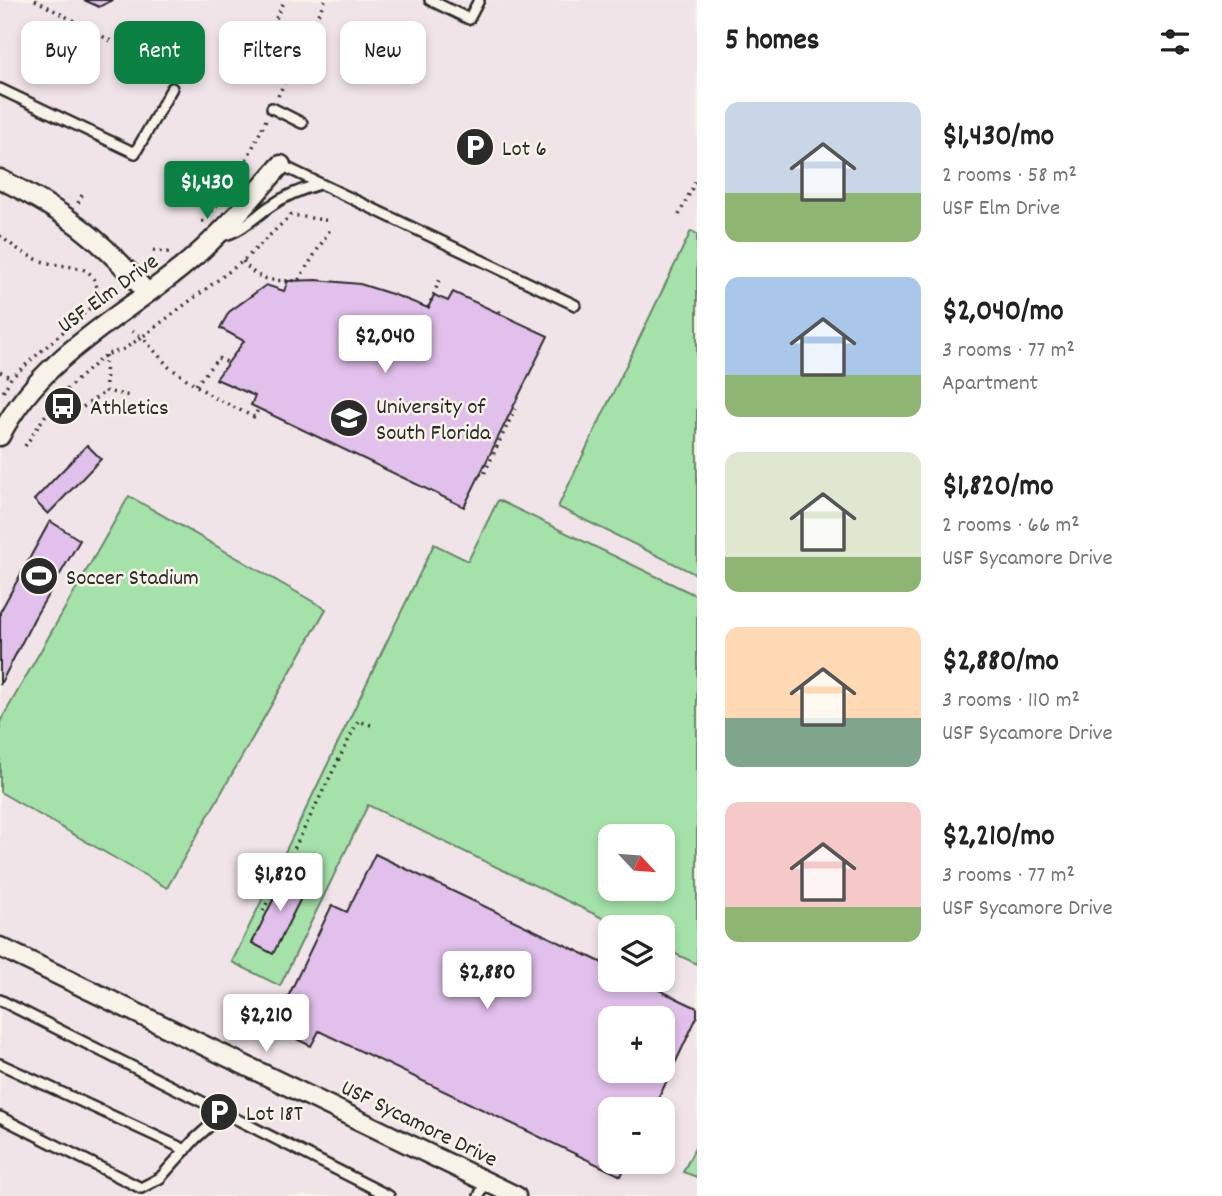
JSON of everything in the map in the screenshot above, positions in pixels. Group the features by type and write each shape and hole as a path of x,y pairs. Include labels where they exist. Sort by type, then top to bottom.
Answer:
{"street":[{"name":"USF Elm Drive","path":"0,436 23,398 42,375 65,354 219,236 281,165"},
{"path":"0,179 84,228 130,272 147,293"},
{"name":"USF Sycamore Drive","path":"0,947 483,1189 516,1196"}],"lane":[{"path":"430,0 470,19 479,0"},
{"path":"0,89 135,153 172,88"},
{"path":"272,108 302,122"},
{"path":"281,165 575,305"},
{"path":"219,236 235,233 270,206 295,192 320,184"},
{"path":"0,1000 389,1196"},
{"path":"0,1064 186,1150"},
{"path":"0,1116 141,1188 160,1178 224,1113"}],"path":[{"path":"35,0 111,41"},
{"path":"274,21 285,0"},
{"path":"316,21 325,0"},
{"path":"279,95 284,84"},
{"path":"196,228 221,203 234,183 267,118"},
{"path":"679,215 697,178"},
{"path":"25,446 57,398 105,355 124,349 142,337 243,261 291,215 330,221"},
{"path":"243,261 251,272 264,279 298,281 331,228"},
{"path":"0,236 16,248 46,263 77,267 88,272 98,283 99,300 11,378 0,398"},
{"path":"153,250 172,253 180,245"},
{"path":"428,308 440,279"},
{"path":"132,331 142,337 169,367 196,385 254,417 259,408"},
{"path":"105,355 106,391"},
{"path":"196,385 218,358 229,363"},
{"path":"0,372 11,378"},
{"path":"83,407 106,391 130,396"},
{"path":"481,474 483,476 515,409"},
{"path":"263,911 358,721 370,725"}],"shaded area":[{"name":"University of South Florida","path":"0,0 697,0 697,1196 0,1196"}],"green space":[{"path":"691,231 697,234 697,575 558,507"},
{"path":"129,496 326,609 167,888 0,792 0,722"},
{"path":"498,500 697,596 697,964 675,954 675,915 598,916 368,805 280,986 232,962 434,544 468,561"},
{"path":"697,1144 697,1177 683,1172"}],"building":[{"path":"84,0 113,0 99,7"},
{"path":"316,280 360,284 428,308 434,295 448,301 453,292 548,336 464,507 251,405 255,396 216,379 244,341 220,328 229,312 266,285 284,291 288,281"},
{"path":"87,445 101,459 48,514 34,500"},
{"name":"Soccer Stadium","path":"50,521 80,540 35,617 0,685 0,612"},
{"path":"375,854 598,961 598,992 663,992 697,1008 697,1017 675,1064 675,1006 598,1006 598,1083 666,1083 659,1097 598,1097 598,1165 319,1031 311,1046 273,1028 332,905 347,912"},
{"path":"286,873 308,884 273,954 252,943"}],"place":[{"name":"Lot 6","path":"475,147"},
{"name":"Athletics","path":"63,406"},
{"name":"University of South Florida","path":"349,418"},
{"name":"Soccer Stadium","path":"39,576"},
{"name":"Lot 18T","path":"219,1112"}]}
